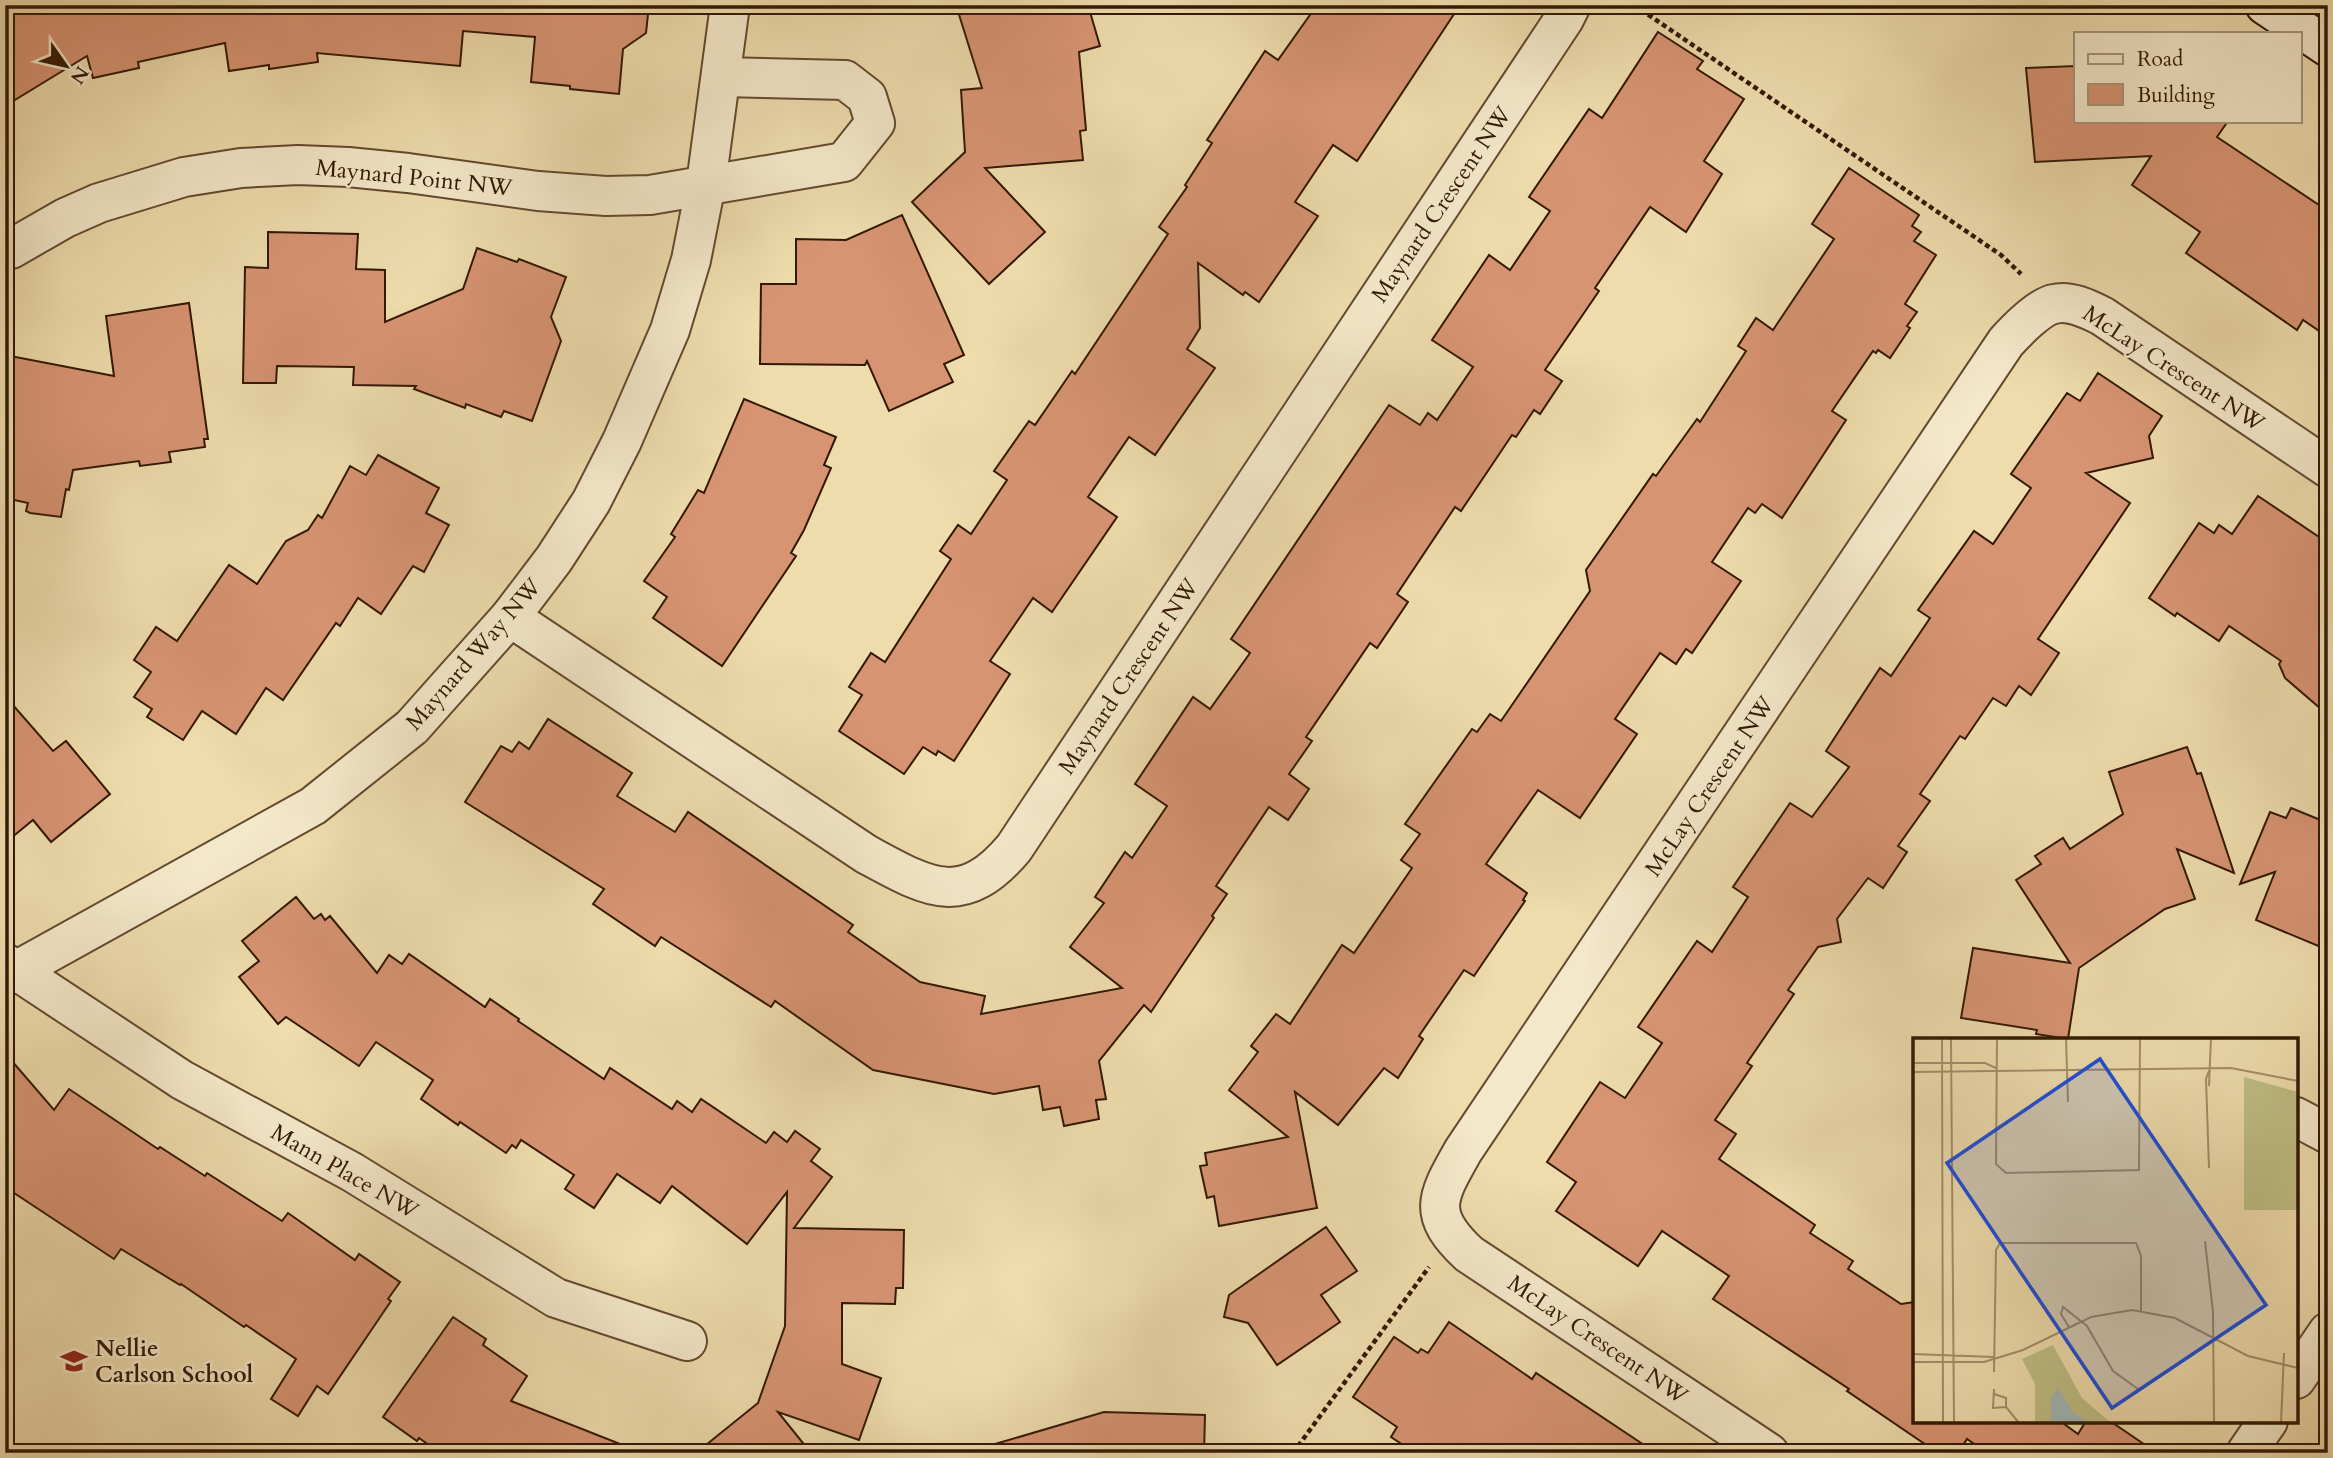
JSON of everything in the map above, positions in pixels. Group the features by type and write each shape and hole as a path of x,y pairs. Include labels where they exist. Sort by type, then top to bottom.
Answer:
{"street":[{"name":"Maynard Way NW","path":"9,970 313,806 412,727 510,617 554,559 591,502 646,388 670,330 691,260 706,184 730,5"},
{"name":"Maynard Crescent NW","path":"510,617 866,854 909,877 937,886 962,887 980,880 997,868 1022,836 1571,5"},
{"path":"2265,5 2328,47"},
{"path":"706,184 844,162 875,123 867,97 845,80 722,77"},
{"name":"Maynard Point NW","path":"11,249 65,218 99,203 184,177 241,168 348,167 538,191 606,196 650,195 706,184"},
{"name":"McLay Crescent NW","path":"1769,1453 1469,1254 1451,1237 1441,1220 1439,1206 1447,1181 1463,1151 2006,342 2020,326 2053,304 2081,306 2102,316 2328,468"},
{"name":"Mann Place NW","path":"9,970 181,1080 352,1172 556,1298 687,1341"},
{"path":"2298,1118 2328,1134"},
{"path":"2298,1376 2328,1332"},
{"path":"2246,1453 2267,1423"}],"path":[{"path":"1634,5 2001,255 2053,304"},
{"path":"1293,1453 1451,1237"}],"building":[{"path":"5,5 649,5 646,33 623,49 619,94 531,82 535,37 463,31 460,66 317,53 318,62 229,71 225,43 138,62 139,68 93,78 87,56 5,106"},
{"path":"956,5 1088,5 1100,46 1079,52 1086,130 1080,131 1083,160 985,168 1045,232 989,284 912,202 965,152 961,90 982,88"},
{"path":"1317,5 1460,5 1357,161 1333,145 1295,202 1318,216 1259,302 1245,292 1243,295 1198,263 1200,328 1187,349 1215,368 1155,455 1129,437 1088,497 1117,517 1052,612 1033,598 990,661 1010,674 954,761 938,751 936,755 923,747 904,774 839,731 862,695 849,687 871,653 885,662 951,559 940,551 958,525 971,534 1007,480 994,471 1029,421 1035,425 1072,371 1075,374 1168,234 1159,227 1187,187 1185,185 1212,143 1207,140 1265,51 1278,60"},
{"path":"1658,32 1703,61 1697,69 1744,99 1704,161 1722,174 1686,232 1650,207 1595,288 1599,291 1545,370 1562,381 1540,414 1534,410 1516,437 1512,435 1461,511 1455,507 1397,594 1408,602 1377,648 1370,643 1306,737 1312,741 1289,774 1309,789 1288,820 1269,807 1216,886 1227,894 1212,916 1214,918 1151,1012 1144,1005 1099,1061 1106,1099 1096,1100 1099,1119 1064,1126 1060,1107 1043,1110 1039,1086 994,1094 873,1070 775,1001 771,1007 661,937 655,946 593,904 604,889 465,802 501,746 512,752 519,742 529,749 548,719 632,773 617,796 675,832 688,812 853,925 848,932 920,982 985,996 981,1014 1122,988 1070,947 1104,903 1095,897 1125,852 1132,858 1167,806 1135,784 1193,697 1210,709 1250,653 1231,639 1389,405 1420,425 1428,413 1437,420 1473,367 1432,340 1489,255 1510,270 1550,211 1529,197 1589,109 1602,118"},
{"path":"2074,66 2074,122 2227,122 2217,137 2328,211 2328,337 2303,320 2297,330 2186,253 2200,232 2132,185 2151,156 2035,162 2026,68"},
{"path":"1849,168 1919,215 1912,226 1921,232 1914,241 1936,255 1905,304 1917,312 1907,326 1910,328 1890,358 1878,350 1876,353 1873,351 1832,411 1846,420 1782,518 1762,504 1755,513 1748,508 1712,562 1741,581 1692,653 1686,649 1676,664 1660,653 1615,719 1637,734 1580,818 1538,790 1486,864 1527,893 1523,900 1525,901 1474,976 1464,970 1419,1036 1423,1039 1398,1078 1384,1068 1338,1125 1295,1092 1317,1208 1219,1226 1214,1196 1207,1198 1200,1166 1207,1165 1205,1153 1288,1137 1229,1090 1258,1052 1251,1046 1276,1014 1290,1024 1342,945 1354,953 1412,868 1401,860 1420,834 1405,824 1472,729 1477,732 1490,714 1501,721 1590,591 1586,570 1653,474 1656,476 1697,419 1700,422 1746,351 1738,346 1756,318 1773,330 1834,239 1812,224"},
{"path":"902,215 964,355 944,364 953,382 889,411 867,361 865,365 760,364 761,284 796,284 796,239 846,240"},
{"path":"268,232 358,234 356,269 385,270 385,322 463,289 477,248 517,262 519,259 566,277 551,317 561,341 532,421 504,411 501,417 466,404 465,408 414,389 416,386 353,385 354,367 277,366 276,383 243,383 245,267 268,268"},
{"path":"189,303 208,439 204,439 205,447 169,452 171,462 140,466 139,461 73,470 61,517 30,513 26,511 28,503 5,498 5,355 114,376 106,316"},
{"path":"2098,373 2162,416 2149,436 2153,458 2086,473 2130,503 2038,639 2059,653 2031,695 2019,686 2006,706 1993,698 1965,739 1960,736 1920,794 1930,801 1898,846 1907,852 1883,888 1868,878 1837,919 1841,942 1818,947 1788,990 1794,994 1747,1063 1752,1066 1715,1120 1736,1134 1719,1159 1815,1225 1810,1233 1853,1261 1848,1269 1901,1304 1913,1302 1913,1423 2063,1423 2078,1434 2085,1423 2113,1423 2157,1453 1987,1453 1967,1439 1958,1453 1938,1453 1847,1391 1849,1389 1713,1299 1729,1276 1662,1231 1638,1266 1556,1211 1576,1182 1547,1162 1600,1082 1625,1098 1662,1043 1638,1027 1697,941 1712,952 1748,897 1733,887 1790,803 1812,817 1849,767 1826,751 1880,668 1891,676 1930,618 1918,610 1974,531 1993,544 2031,488 2011,474 2067,393 2080,401"},
{"path":"744,399 836,437 824,465 831,468 791,553 796,556 722,666 653,618 667,597 644,581 675,537 671,534 698,490 704,493"},
{"path":"378,455 439,488 426,513 449,525 424,572 413,566 381,614 358,598 340,626 336,623 283,700 266,688 236,734 202,711 183,740 147,717 152,709 134,697 151,672 134,660 156,627 177,641 229,565 257,584 286,541 308,530 318,515 322,518 350,466 366,475"},
{"path":"2258,496 2328,543 2328,715 2285,678 2279,664 2281,661 2229,626 2219,641 2149,598 2199,523 2214,533 2219,525 2232,534"},
{"path":"5,696 53,751 66,741 110,794 51,842 33,820 5,843"},
{"path":"2187,747 2197,774 2201,773 2234,873 2177,849 2195,899 2165,909 2079,968 2068,1038 2036,1034 2037,1030 1961,1018 1973,948 2070,963 2016,880 2041,864 2035,856 2063,838 2070,849 2123,814 2109,772"},
{"path":"2291,808 2328,823 2328,950 2256,920 2275,872 2240,884 2270,812 2286,818"},
{"path":"296,897 314,919 321,914 325,920 330,916 377,973 389,955 402,964 409,954 485,1007 490,999 604,1079 610,1068 672,1109 677,1101 692,1112 701,1099 766,1143 774,1132 787,1142 795,1131 820,1149 811,1161 832,1177 794,1228 904,1230 903,1288 896,1288 895,1304 842,1303 842,1364 881,1378 859,1440 778,1412 811,1453 696,1453 758,1403 785,1326 787,1192 747,1244 672,1186 660,1203 617,1174 594,1208 565,1189 574,1175 521,1140 516,1148 512,1145 506,1153 460,1122 458,1125 421,1099 433,1080 376,1042 359,1066 286,1017 278,1024 239,977 259,961 242,941"},
{"path":"5,1053 54,1110 69,1089 158,1149 160,1147 205,1176 207,1173 282,1221 288,1213 355,1260 359,1254 400,1282 388,1299 391,1301 328,1394 317,1386 298,1416 271,1399 296,1359 181,1284 121,1249 114,1259 5,1187"},
{"path":"1326,1227 1357,1271 1321,1295 1340,1322 1277,1365 1248,1323 1224,1317 1229,1295"},
{"path":"453,1317 486,1339 483,1345 527,1376 511,1401 638,1451 637,1453 440,1453 419,1438 417,1441 383,1417"},
{"path":"1449,1322 1532,1379 1536,1373 1656,1453 1415,1453 1391,1437 1397,1427 1353,1397 1394,1337 1418,1353 1421,1349 1428,1353"},
{"path":"1104,1412 1205,1415 1204,1453 997,1453 995,1444"}],"place":[{"name":"Nellie Carlson School","path":"74,1361"}]}
